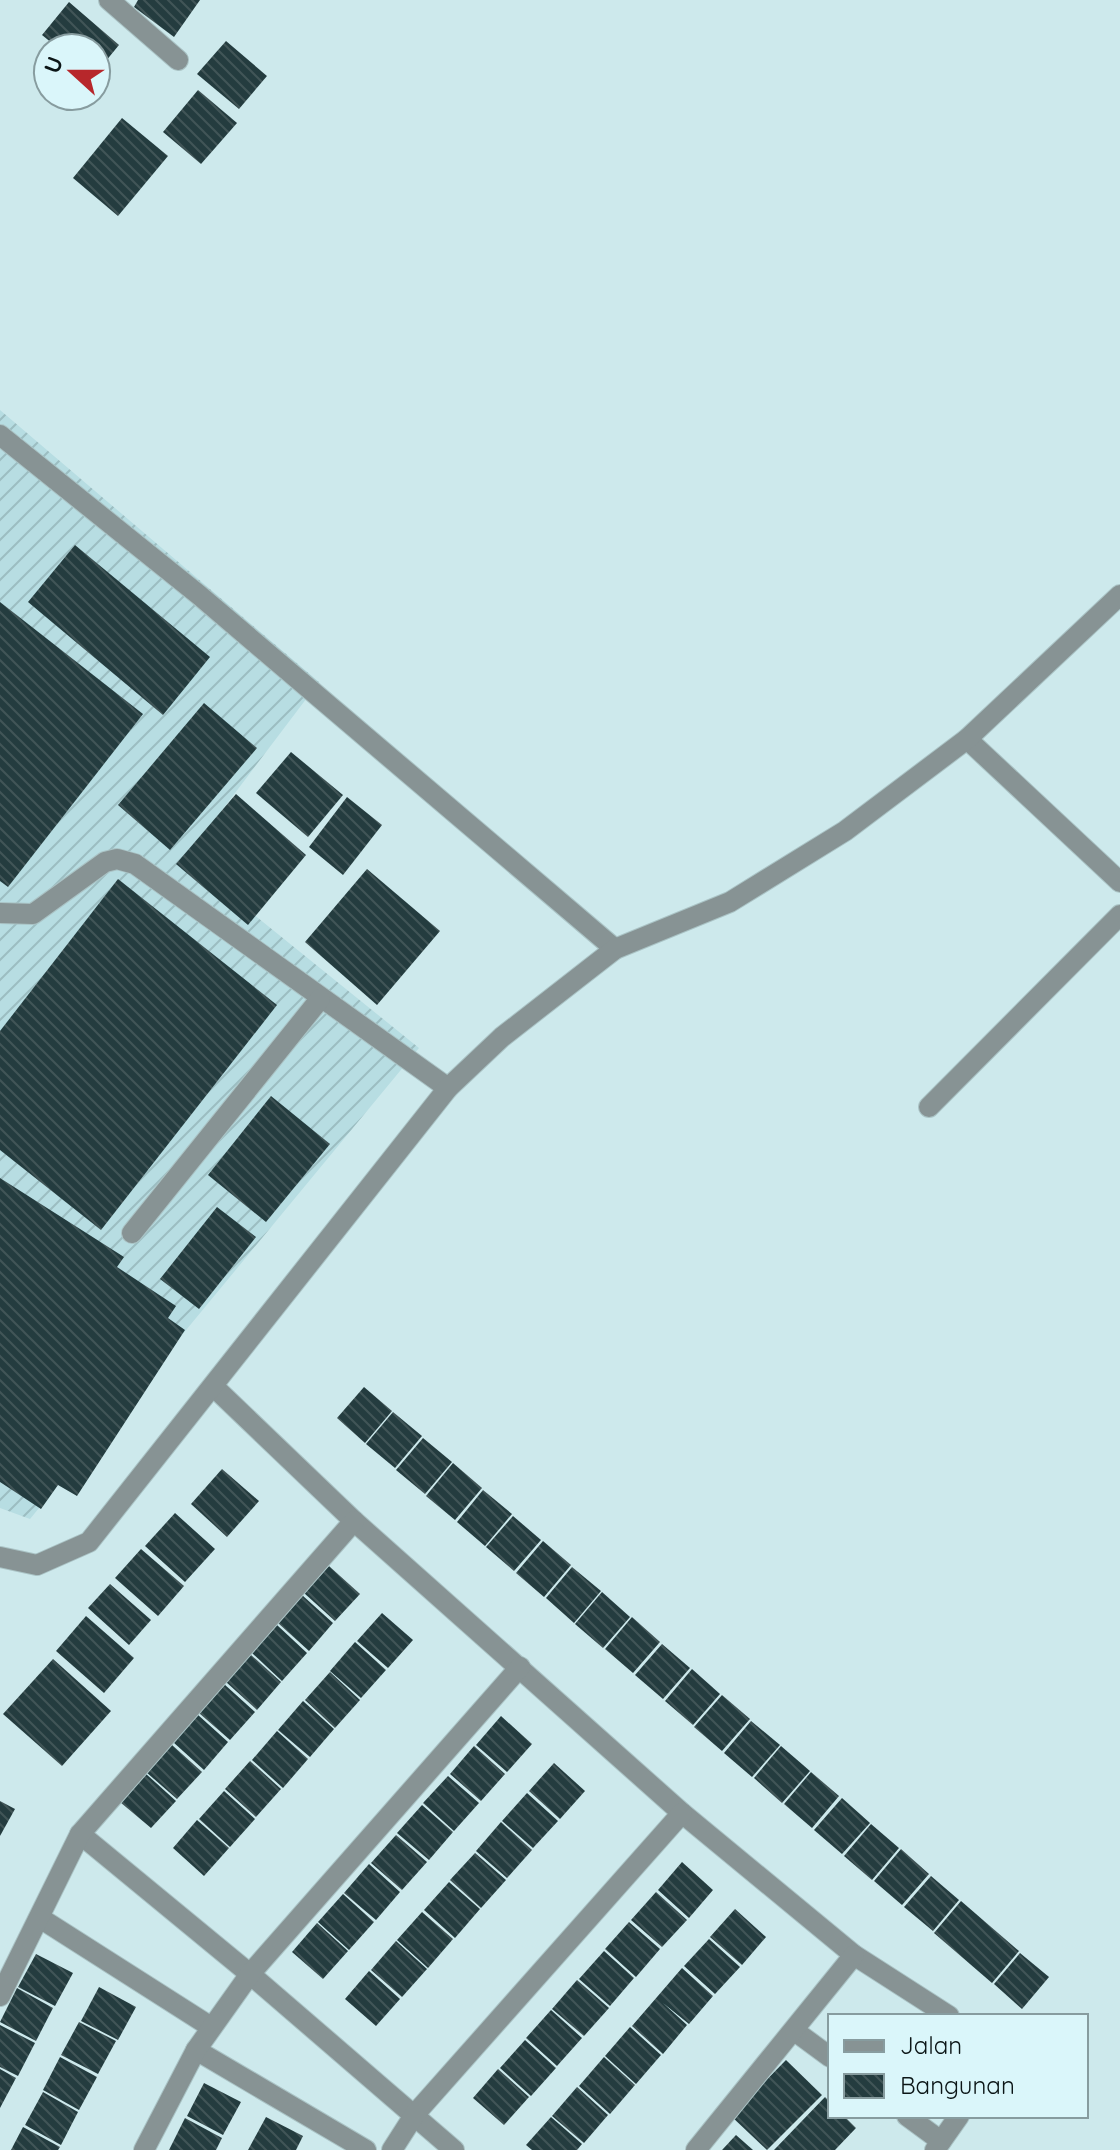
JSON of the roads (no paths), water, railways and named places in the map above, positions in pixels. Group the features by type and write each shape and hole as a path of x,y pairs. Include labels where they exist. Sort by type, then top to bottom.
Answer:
{"street":[{"path":"109,0 178,60"},
{"path":"0,435 199,595 615,949"},
{"path":"0,1557 37,1565 89,1542 448,1088 502,1037 615,949 730,902 845,831 967,739 1120,595"},
{"path":"967,739 1120,882"},
{"path":"0,913 33,914 105,862 117,859 135,864 448,1088"},
{"path":"929,1107 1120,915"},
{"path":"132,1233 320,999"},
{"path":"214,1387 354,1521 682,1813 854,1955 946,2014"},
{"path":"0,1996 80,1834 354,1521"},
{"path":"144,2150 196,2050 250,1974 520,1667"},
{"path":"392,2150 415,2114 682,1813"},
{"path":"80,1834 250,1974 454,2150"},
{"path":"40,1918 211,2027"},
{"path":"696,2150 796,2032 854,1955"},
{"path":"796,2032 828,2056"},
{"path":"196,2050 366,2150"},
{"path":"909,2118 938,2146 958,2118"}]}
